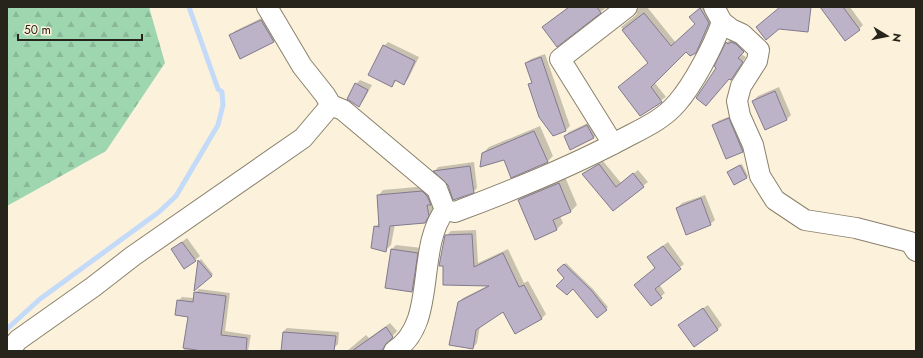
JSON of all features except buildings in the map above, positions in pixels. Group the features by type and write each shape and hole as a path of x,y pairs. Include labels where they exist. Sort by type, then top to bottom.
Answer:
{"street":[{"path":"266,7 302,66 331,105 344,110 437,190 445,210"},
{"path":"613,144 560,59 627,7"},
{"path":"445,210 456,212 515,190 613,144 659,120 677,103 713,46 718,14"},
{"path":"718,14 731,29 742,34 759,50 757,61 741,86 737,101 740,116 753,145 760,176 775,200 804,220 856,228 910,242 916,251"},
{"path":"9,351 18,340 93,287 133,256 303,138 331,105"},
{"path":"394,351 408,340 416,326 431,240 438,219 445,210"}],"green space":[{"path":"7,7 149,7 165,63 106,151 7,206"}],"waterway":[{"path":"7,329 40,299 159,212 176,196 218,125 223,105 222,92 218,89 189,7"}]}
